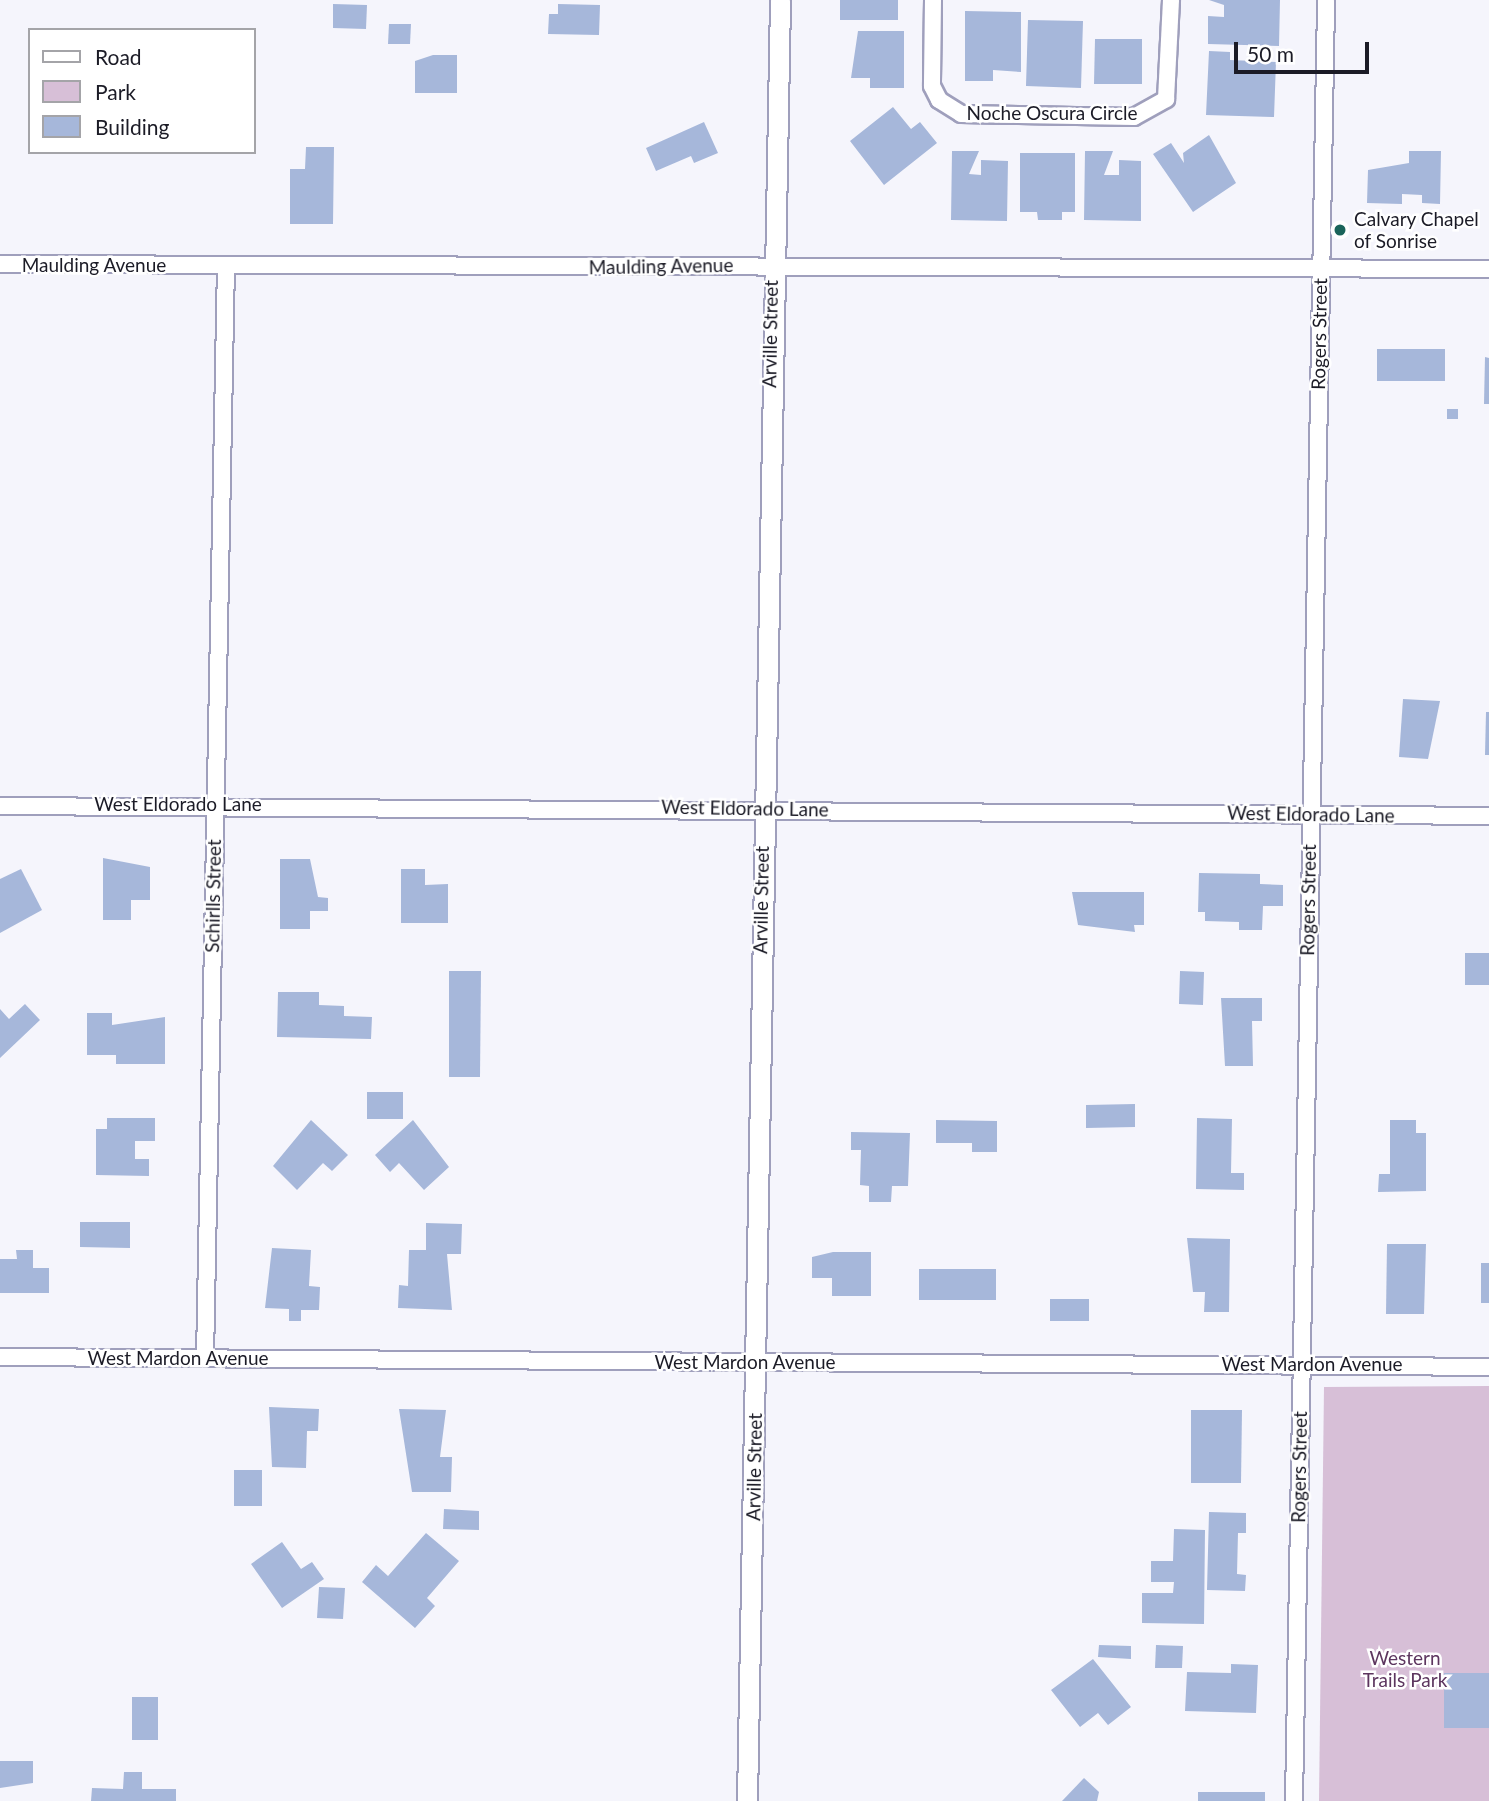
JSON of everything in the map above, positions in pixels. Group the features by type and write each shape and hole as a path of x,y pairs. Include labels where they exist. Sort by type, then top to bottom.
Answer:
{"street":[{"name":"Arville Street","path":"747,1801 756,1362 762,808 772,264 780,0"},
{"name":"Noche Oscura Circle","path":"933,0 932,86 939,100 961,114 1134,117 1167,99 1171,0"},
{"name":"Rogers Street","path":"1294,1801 1309,814 1326,0"},
{"name":"Maulding Avenue","path":"0,264 772,264 1489,269"},
{"name":"Schirlls Street","path":"205,1358 226,266"},
{"name":"West Eldorado Lane","path":"0,806 215,803 1489,816"},
{"name":"West Mardon Avenue","path":"0,1357 1301,1363 1489,1367"}],"green space":[{"name":"Western Trails Park","path":"1489,1386 1489,1801 1319,1801 1324,1387"}],"building":[{"path":"840,0 898,0 898,20 840,20"},
{"path":"1209,0 1280,0 1279,46 1208,44 1208,16 1224,17 1224,5"},
{"path":"333,4 367,5 366,29 333,28"},
{"path":"558,4 600,5 599,35 548,34 549,14 558,14"},
{"path":"965,11 1021,12 1021,72 993,70 993,81 965,81"},
{"path":"1028,20 1083,21 1081,88 1026,86"},
{"path":"389,24 411,24 410,44 388,44"},
{"path":"858,31 904,31 904,88 870,88 870,78 851,78"},
{"path":"1095,39 1142,39 1142,84 1094,84"},
{"path":"1209,51 1230,52 1230,60 1276,62 1274,117 1206,115"},
{"path":"433,55 457,55 457,93 415,93 415,61"},
{"path":"893,107 911,129 920,122 937,143 884,185 850,141"},
{"path":"704,122 718,153 694,163 691,156 656,171 646,148"},
{"path":"1209,135 1236,183 1193,212 1153,154 1171,143 1184,163 1183,153"},
{"path":"306,147 334,147 333,224 290,224 290,169 305,169"},
{"path":"952,151 979,151 969,174 981,175 981,160 1008,161 1007,221 951,220"},
{"path":"1085,151 1113,151 1104,175 1119,175 1119,160 1141,161 1141,221 1084,220"},
{"path":"1409,151 1441,151 1440,204 1422,203 1422,195 1402,194 1402,204 1367,203 1368,170 1409,163"},
{"path":"1020,153 1075,153 1075,212 1062,212 1062,220 1038,220 1037,212 1020,212"},
{"path":"1377,349 1445,349 1445,381 1377,381"},
{"path":"1485,357 1489,358 1489,404 1484,404"},
{"path":"1447,409 1458,409 1458,419 1447,419"},
{"path":"1403,699 1440,701 1428,759 1399,757"},
{"path":"1486,712 1489,712 1489,755 1485,755"},
{"path":"103,858 150,867 150,900 131,900 131,920 103,920"},
{"path":"280,859 310,859 318,897 328,898 328,911 310,911 310,929 280,929"},
{"path":"21,869 42,910 0,933 0,879"},
{"path":"401,869 425,869 425,885 448,884 448,923 401,923"},
{"path":"1199,873 1260,874 1260,884 1283,885 1283,906 1263,906 1262,930 1239,930 1239,922 1205,921 1205,912 1198,912"},
{"path":"1072,892 1144,892 1144,925 1134,925 1135,932 1078,925"},
{"path":"1465,953 1489,953 1489,985 1465,985"},
{"path":"449,971 481,971 480,1077 449,1077"},
{"path":"1180,971 1204,972 1203,1005 1179,1004"},
{"path":"278,992 319,992 319,1005 344,1006 344,1016 372,1017 371,1039 277,1037"},
{"path":"1221,998 1262,998 1262,1021 1252,1021 1253,1066 1225,1066"},
{"path":"25,1004 40,1020 0,1058 0,1009 9,1019"},
{"path":"87,1013 112,1013 112,1025 165,1017 165,1064 116,1064 116,1055 87,1055"},
{"path":"367,1092 403,1092 403,1119 367,1119"},
{"path":"1135,1104 1135,1127 1086,1128 1086,1105"},
{"path":"107,1118 155,1118 155,1141 135,1141 135,1159 149,1159 149,1176 96,1175 96,1129 107,1129"},
{"path":"1197,1118 1232,1119 1231,1173 1244,1173 1244,1190 1196,1189"},
{"path":"311,1120 348,1155 332,1171 323,1163 297,1190 273,1166"},
{"path":"413,1120 449,1167 424,1190 399,1163 390,1172 375,1155"},
{"path":"936,1120 997,1121 997,1152 972,1152 972,1143 936,1143"},
{"path":"1390,1120 1416,1120 1416,1133 1426,1133 1426,1191 1378,1192 1379,1174 1390,1174"},
{"path":"851,1132 910,1133 908,1186 892,1186 891,1202 869,1202 869,1186 860,1185 861,1150 851,1150"},
{"path":"80,1222 130,1222 130,1248 80,1247"},
{"path":"426,1223 462,1224 461,1254 447,1254 452,1310 398,1308 399,1285 408,1286 409,1250 426,1250"},
{"path":"1187,1238 1230,1239 1229,1312 1204,1312 1205,1292 1193,1292"},
{"path":"1387,1244 1426,1244 1424,1314 1386,1314"},
{"path":"272,1248 311,1250 309,1286 320,1287 319,1310 301,1310 301,1321 289,1321 289,1309 265,1308"},
{"path":"16,1250 33,1250 33,1268 49,1268 49,1293 0,1293 0,1259 17,1259"},
{"path":"833,1252 871,1252 871,1296 832,1296 832,1278 812,1278 812,1257"},
{"path":"1481,1263 1489,1263 1489,1303 1481,1303"},
{"path":"919,1269 996,1269 996,1300 919,1300"},
{"path":"1050,1299 1089,1299 1089,1321 1050,1321"},
{"path":"269,1407 319,1409 318,1431 307,1431 306,1468 272,1467"},
{"path":"399,1409 446,1410 440,1457 452,1457 451,1492 412,1492"},
{"path":"1191,1410 1242,1410 1241,1483 1191,1483"},
{"path":"234,1470 262,1470 262,1506 234,1506"},
{"path":"444,1509 479,1511 479,1530 443,1529"},
{"path":"1209,1512 1246,1513 1246,1533 1238,1533 1237,1574 1246,1575 1245,1591 1207,1590"},
{"path":"1174,1529 1205,1530 1204,1624 1142,1623 1142,1593 1173,1593 1174,1582 1151,1582 1151,1561 1173,1561"},
{"path":"426,1533 459,1561 427,1598 435,1606 415,1628 362,1582 376,1565 388,1576"},
{"path":"282,1542 301,1569 312,1562 324,1579 282,1608 251,1564"},
{"path":"319,1587 345,1588 343,1619 317,1618"},
{"path":"1099,1645 1131,1646 1131,1659 1098,1657"},
{"path":"1156,1645 1183,1646 1182,1668 1155,1668"},
{"path":"1093,1659 1131,1707 1108,1725 1098,1713 1080,1727 1051,1690"},
{"path":"1231,1664 1258,1665 1256,1713 1185,1711 1187,1672 1231,1673"},
{"path":"1444,1673 1489,1673 1489,1728 1444,1728"},
{"path":"132,1697 158,1697 158,1740 132,1740"},
{"path":"0,1761 33,1761 33,1783 0,1788"},
{"path":"124,1772 142,1772 142,1789 176,1789 176,1801 91,1801 92,1788 123,1789"},
{"path":"1084,1778 1099,1792 1097,1801 1062,1801"},
{"path":"1198,1792 1265,1792 1265,1801 1198,1801"}],"place":[{"name":"Calvary Chapel of Sonrise","path":"1340,230"}]}
